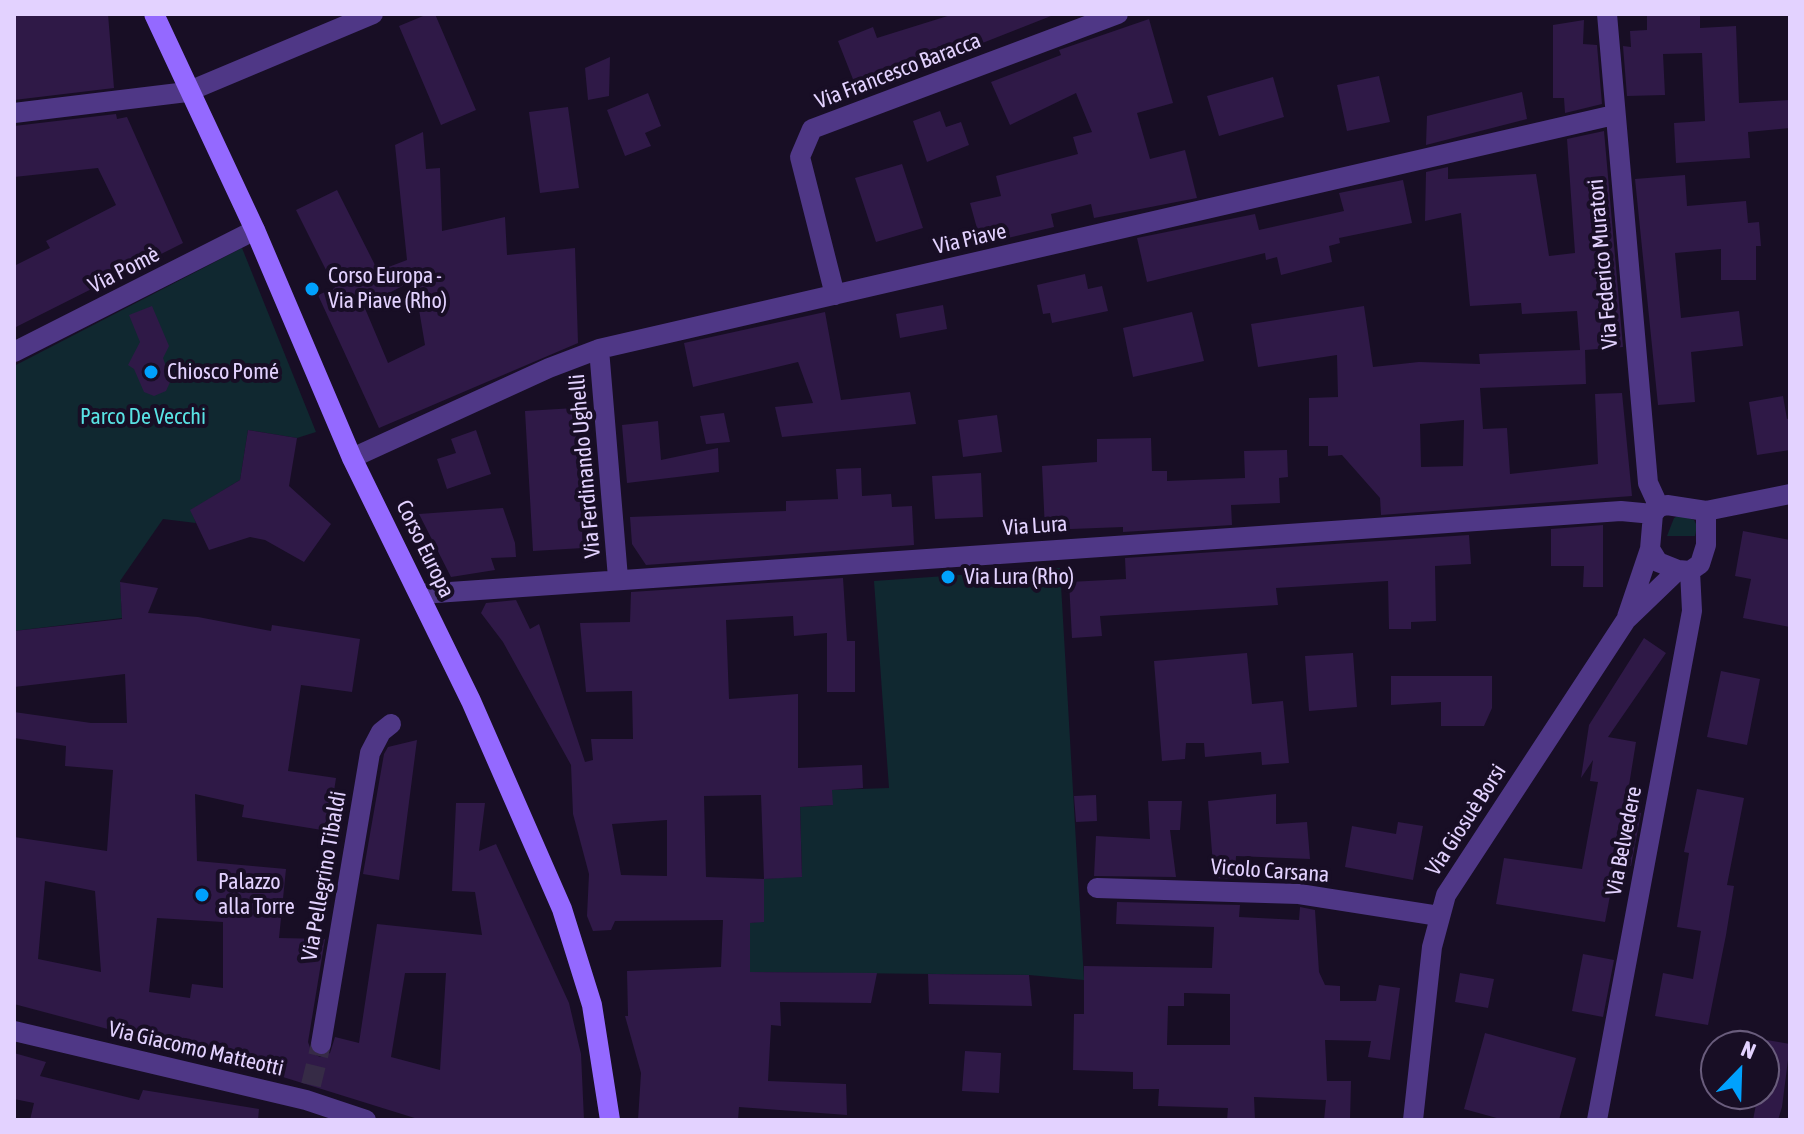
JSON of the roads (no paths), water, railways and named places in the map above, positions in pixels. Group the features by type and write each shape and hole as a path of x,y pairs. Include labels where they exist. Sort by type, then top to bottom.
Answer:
{"main road":[{"name":"Corso Europa","path":"154,14 187,92 255,230 352,458 421,594 562,909 592,1005 610,1120"}],"street":[{"path":"14,113 187,92 373,14"},
{"name":"Via Francesco Baracca","path":"835,295 800,157 812,129 1118,14"},
{"name":"Via Federico Muratori","path":"1607,14 1648,483 1656,510"},
{"name":"Via Piave","path":"352,458 549,368 599,349 1614,115"},
{"name":"Via Pomè","path":"14,352 255,230"},
{"name":"Via Ferdinando Ughelli","path":"599,349 618,578"},
{"path":"1706,511 1706,545 1700,564 1684,570 1658,562 1650,549 1656,510 1677,505 1706,511 1790,494"},
{"name":"Via Lura","path":"421,594 618,578 1656,510"},
{"name":"Via Giosuè Borsi","path":"1413,1120 1432,947 1439,916 1454,881 1626,620 1650,549"},
{"name":"Via Giosuè Borsi","path":"1626,620 1684,570"},
{"name":"Via Belvedere","path":"1597,1120 1692,611 1684,570"},
{"name":"Via Pellegrino Tibaldi","path":"321,1044 370,753 381,732 391,724"},
{"name":"Vicolo Carsana","path":"1097,888 1299,894 1439,916"},
{"name":"Via Giacomo Matteotti","path":"14,1031 308,1093 366,1120"}],"tunnel":[{"path":"311,1085 321,1044"}],"place":[{"name":"Corso Europa - Via Piave (Rho)","path":"312,289"},
{"name":"Chiosco Pomé","path":"151,372"},
{"name":"Via Lura (Rho)","path":"948,577"},
{"name":"Palazzo alla Torre","path":"202,895"}],"park label":[{"name":"Parco De Vecchi","path":"143,417"}]}
